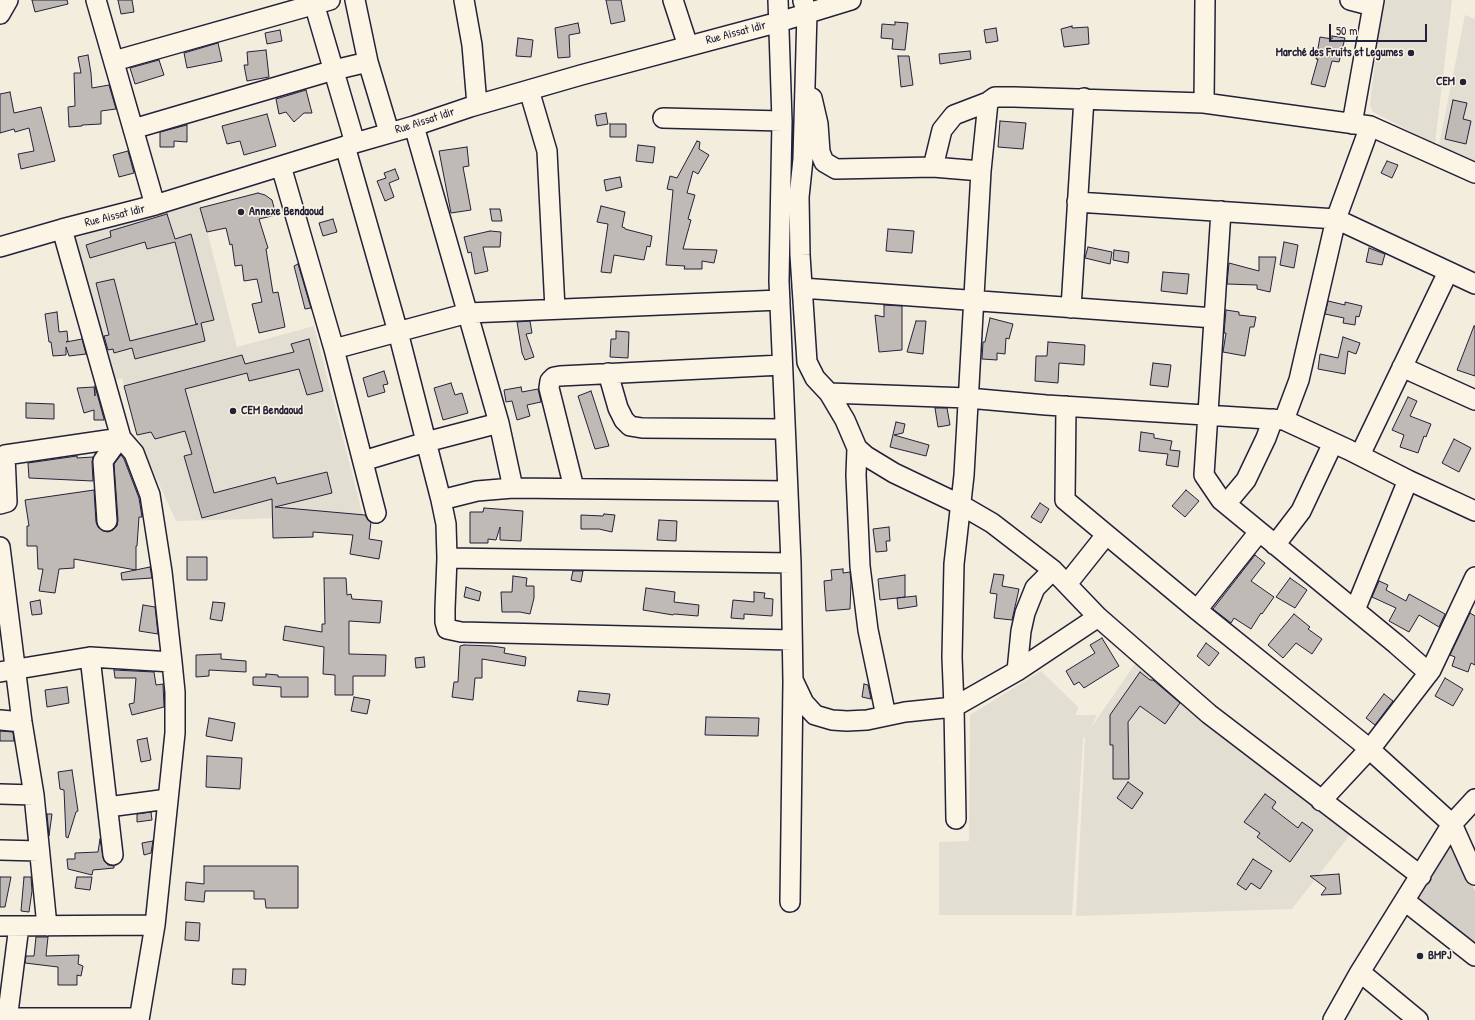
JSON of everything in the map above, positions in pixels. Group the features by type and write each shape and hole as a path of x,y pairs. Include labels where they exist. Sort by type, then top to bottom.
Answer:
{"street":[{"path":"0,14 8,0"},
{"path":"96,0 156,205"},
{"path":"355,0 368,62 389,132"},
{"path":"464,0 472,46 477,105"},
{"path":"673,0 688,46"},
{"path":"778,0 782,121 779,281 791,562 793,682 790,902"},
{"name":"Rue Aissat Idir","path":"0,247 62,229 156,205 389,132 414,126 477,105 779,22 804,6 851,0"},
{"path":"1204,103 1205,0"},
{"path":"1226,504 1246,480 1266,438 1279,420 1299,380 1336,219 1361,125 1374,3 1350,0"},
{"path":"114,61 319,2 350,144 446,524 447,558 445,622 447,629 454,632 792,640"},
{"path":"804,6 806,80 803,159 799,198 802,288 807,362 814,378 829,393 845,420 857,448 856,483 860,566 868,630 886,716"},
{"path":"133,129 334,70 368,62"},
{"path":"806,80 818,124 820,152 824,162 836,169 933,167 981,171"},
{"path":"529,90 547,151 556,309"},
{"path":"933,167 942,130 954,115 988,102 994,97 1001,97 1084,98 1204,103 1361,125 1475,173"},
{"path":"1071,308 1084,98"},
{"path":"956,819 952,657 954,564 964,475 981,171 988,102"},
{"path":"663,118 782,121"},
{"path":"414,126 499,423 513,488"},
{"path":"281,166 334,349 376,513"},
{"path":"1077,202 1336,219 1475,284"},
{"path":"1221,211 1204,475 1221,500 1429,673"},
{"path":"19,926 5,1019 139,1019 155,925 175,733 175,692 162,572 150,496 134,453 120,439 62,229"},
{"path":"1360,455 1448,272"},
{"path":"802,288 1214,318"},
{"path":"334,349 468,313 780,300"},
{"path":"574,488 549,388 550,381 554,377 782,365"},
{"path":"1402,367 1475,400"},
{"path":"608,373 618,408 624,420 630,426 642,428 786,429"},
{"path":"829,393 968,398 1279,420 1360,455 1408,480 1475,511"},
{"path":"1066,406 1065,500 1197,610 1370,749 1452,824 1475,875"},
{"path":"362,460 499,423"},
{"path":"0,504 8,502 5,455 120,439"},
{"path":"107,521 103,461 120,439"},
{"path":"1275,545 1301,511 1333,443"},
{"path":"857,448 872,460 894,473 961,505 992,523 1053,570 1098,617 1209,714 1421,876"},
{"path":"1355,610 1408,480"},
{"path":"441,500 477,491 513,488 788,491"},
{"path":"1197,610 1259,532"},
{"path":"1067,584 1106,534"},
{"path":"0,547 8,670 22,722 34,795 47,926"},
{"path":"447,558 791,562"},
{"path":"1017,671 1021,631 1027,608 1035,588 1053,570"},
{"path":"1321,800 1370,749 1429,673 1475,577"},
{"path":"793,682 804,703 816,715 832,720 867,720 954,707 1017,671 1098,617"},
{"path":"8,670 90,657 172,662"},
{"path":"90,657 113,855"},
{"path":"0,720 22,722"},
{"path":"0,794 34,795"},
{"path":"1333,1020 1360,972 1452,824 1475,799"},
{"path":"108,807 168,800"},
{"path":"0,850 39,851"},
{"path":"1405,901 1475,956"},
{"path":"0,926 155,925"},
{"path":"1360,972 1418,1020"}],"shaded area":[{"name":"Marché des Fruits et Legumes","path":"1382,0 1452,0 1435,144 1373,112 1370,105"},
{"name":"CEM","path":"1465,15 1475,19 1475,162 1439,145"},
{"name":"CEM Bendaoud","path":"199,200 237,347 314,326 363,516 176,521 137,435 122,378 112,381 75,238"},
{"path":"1135,664 1353,831 1292,909 1076,916 1085,737 1083,739 1072,915 939,915 939,842 969,841 970,715 1041,671 1078,707 1076,715 1097,715 1090,729"},
{"path":"1452,836 1475,891 1475,953 1413,901"}],"building":[{"path":"32,0 67,0 68,4 35,12"},
{"path":"118,0 132,0 134,12 121,14"},
{"path":"606,0 621,0 625,21 611,24"},
{"path":"895,22 908,23 905,50 892,49 893,39 881,38 882,24 895,25"},
{"path":"578,23 580,33 569,35 570,57 558,58 555,28"},
{"path":"1072,26 1072,28 1088,27 1089,44 1064,47 1061,29"},
{"path":"996,28 998,41 986,43 984,30"},
{"path":"280,30 282,41 267,44 265,33"},
{"path":"1332,36 1345,38 1339,62 1332,61 1325,87 1311,84 1318,59 1316,59 1320,37 1332,39"},
{"path":"518,38 533,40 531,57 516,56"},
{"path":"218,43 222,61 187,68 184,53"},
{"path":"266,50 269,77 247,81 244,65 248,65 247,52"},
{"path":"970,51 971,59 940,64 939,54"},
{"path":"88,55 92,88 109,85 116,109 101,111 101,124 69,127 68,107 75,106 74,73 81,73 78,57"},
{"path":"898,56 909,56 913,85 901,87"},
{"path":"159,60 164,75 135,84 130,68"},
{"path":"306,90 312,113 304,113 294,122 286,112 279,114 276,99"},
{"path":"10,92 14,113 41,107 55,161 21,169 18,154 34,151 29,128 15,132 14,129 0,133 0,94"},
{"path":"1453,100 1467,103 1463,119 1471,121 1466,144 1445,139"},
{"path":"606,113 608,124 597,126 595,115"},
{"path":"267,114 276,146 244,155 240,141 227,144 222,126"},
{"path":"1000,121 1026,123 1023,149 998,147"},
{"path":"610,124 626,124 626,137 610,137"},
{"path":"187,125 187,142 174,141 174,147 160,147 160,132"},
{"path":"697,141 700,142 699,149 709,155 698,174 693,171 687,193 695,195 688,219 691,220 683,249 717,250 714,263 702,261 702,269 684,269 685,266 666,265 673,190 667,189 670,176 677,178"},
{"path":"638,145 655,147 653,163 636,161"},
{"path":"467,147 469,166 463,167 471,210 451,213 439,151"},
{"path":"128,151 134,173 119,177 113,155"},
{"path":"1387,161 1398,165 1392,178 1381,173"},
{"path":"395,169 399,179 389,183 394,197 385,201 377,181 386,178 384,173"},
{"path":"620,177 622,187 606,191 604,180"},
{"path":"258,193 265,195 272,200 276,215 259,219 268,248 266,249 273,293 278,292 285,327 259,333 252,304 262,302 257,279 244,281 242,265 235,266 232,244 230,245 226,228 207,232 200,208"},
{"path":"601,206 625,212 622,227 625,229 652,236 650,247 647,246 644,260 614,255 611,273 601,272 608,224 597,222"},
{"path":"490,209 500,209 502,221 492,221"},
{"path":"167,214 175,239 191,234 214,320 201,323 205,341 135,359 132,348 114,353 113,349 108,350 104,336 109,335 96,283 114,279 130,341 198,324 196,324 175,242 147,249 145,242 90,258 86,245 111,237 110,231"},
{"path":"333,219 337,232 323,236 319,223"},
{"path":"888,229 914,231 912,253 886,251"},
{"path":"490,231 501,232 500,247 483,247 488,271 475,274 471,252 468,253 464,237"},
{"path":"1284,242 1298,245 1294,268 1280,265"},
{"path":"1088,247 1112,252 1110,264 1085,258"},
{"path":"1369,248 1385,254 1382,265 1366,262"},
{"path":"1114,250 1129,252 1128,263 1113,260"},
{"path":"1259,257 1276,257 1270,292 1257,289 1257,285 1227,284 1229,263 1259,271"},
{"path":"298,264 311,308 305,309 294,266"},
{"path":"1163,272 1189,274 1187,294 1161,291"},
{"path":"1328,301 1345,305 1345,302 1362,306 1359,317 1356,316 1355,325 1343,323 1344,318 1325,314"},
{"path":"884,305 902,306 902,350 879,352 875,315 884,317"},
{"path":"1226,310 1239,312 1239,315 1256,317 1254,327 1250,327 1245,356 1223,352 1226,333 1224,333"},
{"path":"57,312 59,332 67,331 68,341 66,342 82,339 86,354 69,356 66,347 66,355 53,356 51,342 49,342 45,314"},
{"path":"990,318 1013,324 1009,339 1006,338 1005,354 997,353 997,360 982,359 983,342 985,342"},
{"path":"530,321 532,333 526,334 534,357 525,360 522,353 517,322"},
{"path":"916,321 926,321 923,354 907,352"},
{"path":"1475,326 1475,376 1457,370"},
{"path":"616,331 629,332 628,358 610,357 611,339 616,339"},
{"path":"1343,337 1360,343 1356,354 1348,351 1345,374 1318,369 1320,354 1338,358"},
{"path":"309,339 323,391 307,395 299,369 249,381 247,373 185,389 214,493 275,477 277,484 327,472 332,493 275,507 365,515 371,522 369,539 382,541 379,559 350,554 353,535 313,532 313,537 273,538 272,499 202,518 184,456 192,454 185,431 155,439 151,432 137,435 124,386 242,355 245,364 294,352 291,344"},
{"path":"1048,342 1085,345 1084,365 1059,363 1058,383 1035,381 1036,356 1047,356"},
{"path":"1153,363 1171,365 1168,387 1150,385"},
{"path":"384,371 388,384 383,385 385,392 368,397 363,378"},
{"path":"451,383 455,395 462,393 468,413 443,420 434,388"},
{"path":"95,386 104,420 94,420 94,410 84,413 77,388 94,387 95,396"},
{"path":"521,387 522,392 538,389 541,402 527,405 530,416 517,420 512,401 506,402 504,390"},
{"path":"591,391 609,446 595,449 578,396"},
{"path":"1408,397 1417,401 1410,416 1431,424 1426,437 1424,436 1418,453 1400,447 1404,435 1392,430"},
{"path":"26,403 54,404 54,419 26,418"},
{"path":"935,408 947,408 950,425 938,427"},
{"path":"896,422 905,424 903,433 894,435 929,445 926,456 890,447"},
{"path":"1141,432 1154,434 1154,438 1172,441 1170,450 1180,451 1178,467 1166,465 1168,454 1139,451"},
{"path":"1454,439 1471,448 1459,472 1442,463"},
{"path":"121,455 124,459 139,498 142,517 139,517 136,546 136,570 74,559 74,568 59,569 55,593 39,591 43,569 38,569 37,546 27,546 27,526 29,526 25,500 94,490 96,522 98,527 103,531 108,532 113,530 117,526 118,520 114,464"},
{"path":"77,456 77,458 93,457 93,481 29,478 28,463"},
{"path":"1186,490 1199,501 1185,517 1172,506"},
{"path":"1040,503 1049,509 1041,523 1031,517"},
{"path":"484,508 523,511 521,541 500,540 500,527 496,540 488,539 488,543 470,543 470,512 483,512"},
{"path":"604,514 615,515 612,532 599,529 581,529 581,515 603,516"},
{"path":"659,520 677,521 676,541 657,540"},
{"path":"889,527 890,541 886,541 887,551 876,552 873,529"},
{"path":"1255,555 1265,563 1251,581 1274,597 1262,614 1261,613 1251,629 1234,618 1231,623 1213,609"},
{"path":"187,557 207,557 207,580 187,580"},
{"path":"150,567 152,578 122,580 121,573"},
{"path":"843,569 843,573 850,572 850,609 826,611 824,581 832,580 831,570"},
{"path":"573,571 583,571 581,582 571,580"},
{"path":"994,574 1004,575 1002,586 1019,589 1012,620 994,618 997,594 990,593"},
{"path":"905,575 905,597 880,600 878,579"},
{"path":"513,576 527,578 526,586 534,586 534,598 530,614 520,612 502,612 501,592 512,592"},
{"path":"324,578 346,578 347,595 351,594 352,599 382,601 380,623 349,621 349,654 386,655 385,676 353,676 353,695 335,695 335,675 323,674 324,647 283,640 285,626 322,632 322,624 325,624"},
{"path":"1290,578 1307,590 1295,608 1276,597"},
{"path":"1379,581 1388,585 1386,590 1406,601 1409,594 1445,614 1439,627 1419,615 1409,632 1389,621 1396,608 1372,597"},
{"path":"466,587 481,592 479,601 464,597"},
{"path":"646,588 675,592 674,602 699,605 698,616 673,615 643,610"},
{"path":"754,592 765,593 764,598 773,599 772,616 744,614 744,619 731,618 733,600 754,602"},
{"path":"916,596 917,606 898,609 897,598"},
{"path":"40,600 42,614 32,615 30,602"},
{"path":"213,602 225,603 222,621 210,619"},
{"path":"143,605 155,607 158,634 139,631"},
{"path":"1470,613 1475,616 1475,665 1471,663 1468,672 1452,666 1455,657 1450,655"},
{"path":"1294,614 1310,627 1308,629 1322,639 1312,654 1296,643 1283,658 1268,645"},
{"path":"1102,638 1119,666 1084,688 1079,682 1074,685 1066,671 1095,653 1090,645"},
{"path":"1206,643 1219,653 1209,666 1197,656"},
{"path":"460,646 505,648 504,653 526,657 525,666 482,659 482,678 475,678 473,700 452,697 454,682 458,682"},
{"path":"221,654 221,659 246,661 246,672 209,670 209,676 196,677 196,655"},
{"path":"424,657 425,667 416,668 415,658"},
{"path":"114,670 154,672 156,685 163,684 164,707 132,715 129,704 134,703 136,678 115,678"},
{"path":"1140,672 1150,680 1153,680 1180,703 1165,724 1140,706 1128,722 1129,779 1113,779 1113,745 1110,745 1110,715"},
{"path":"266,674 278,675 278,677 308,677 308,697 281,697 281,687 253,685 253,677 266,677"},
{"path":"1445,678 1463,689 1453,706 1435,696"},
{"path":"864,684 868,685 871,699 862,697"},
{"path":"67,687 69,703 47,707 45,690"},
{"path":"579,691 610,694 608,705 577,701"},
{"path":"1384,694 1393,701 1375,725 1366,718"},
{"path":"354,697 370,700 367,714 351,711"},
{"path":"706,717 759,718 758,736 705,735"},
{"path":"209,718 235,723 232,741 206,736"},
{"path":"0,731 13,732 14,741 0,741"},
{"path":"147,738 151,760 141,762 137,740"},
{"path":"207,756 242,758 240,789 206,787"},
{"path":"72,770 78,811 76,812 68,838 66,837 64,790 60,789 58,772"},
{"path":"1128,782 1143,793 1132,809 1117,798"},
{"path":"1265,794 1276,802 1272,808 1298,828 1302,822 1313,830 1290,862 1257,837 1260,833 1244,822"},
{"path":"151,812 152,820 137,822 137,814"},
{"path":"47,814 52,814 49,836"},
{"path":"100,839 104,861 108,865 114,866 114,868 93,870 92,875 68,869 67,859 75,859 75,853 98,852"},
{"path":"153,841 151,853 144,855 142,843"},
{"path":"1253,859 1272,871 1260,889 1251,883 1246,890 1237,884"},
{"path":"204,866 298,866 298,908 266,908 265,899 254,899 254,891 205,891 204,902 185,900 186,882 204,884"},
{"path":"1339,874 1341,894 1321,895 1326,888 1310,876"},
{"path":"0,877 11,877 5,907 0,907"},
{"path":"24,877 31,877 32,891 29,912 21,911"},
{"path":"77,877 92,877 90,890 75,888"},
{"path":"186,922 200,923 199,941 185,940"},
{"path":"36,937 48,937 46,956 79,955 78,964 83,966 81,976 77,975 77,985 58,985 58,967 25,963 26,956 34,956"},
{"path":"233,969 246,969 245,985 232,984"}],"place":[{"name":"Marché des Fruits et Legumes","path":"1411,53"},
{"name":"CEM","path":"1463,82"},
{"name":"Annexe Bendaoud","path":"241,212"},
{"name":"CEM Bendaoud","path":"233,411"},
{"name":"BMPJ","path":"1420,956"}]}
